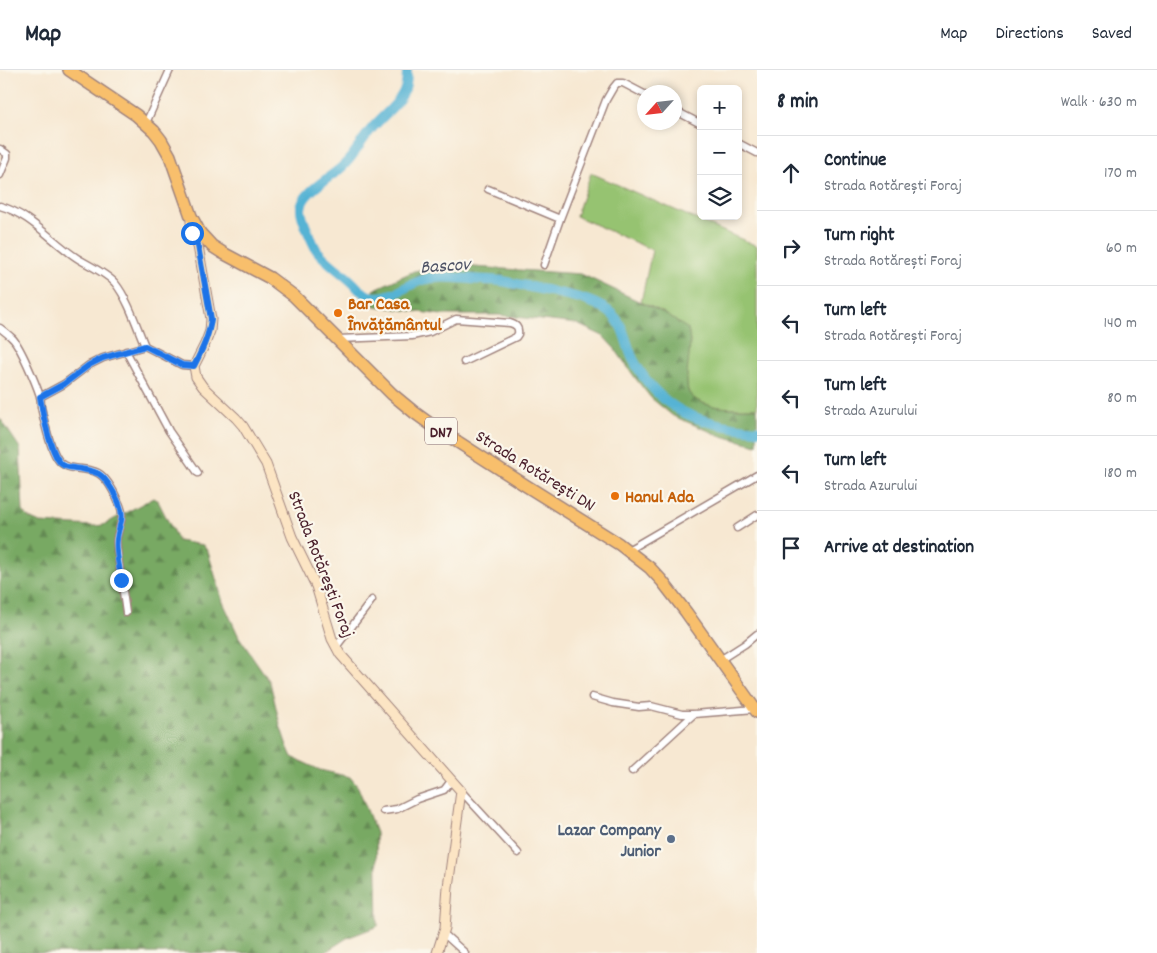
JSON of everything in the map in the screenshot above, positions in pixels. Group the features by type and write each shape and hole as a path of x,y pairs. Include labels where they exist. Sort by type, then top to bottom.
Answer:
{"highway":[{"name":"Strada Rotărești DN","path":"69,70 126,108 154,131 170,156 191,216 200,233 212,246 270,278 287,290 392,394 415,413 628,550"},
{"name":"DN7","path":"628,550 650,568 667,587 754,705"}],"street":[{"path":"146,123 170,70"},
{"path":"544,265 606,100 618,83 623,83 637,90"},
{"path":"682,114 697,122"},
{"path":"742,145 757,153"},
{"path":"0,149 7,154 0,175"},
{"path":"488,189 560,219"},
{"path":"0,206 21,215 76,257 110,278 126,303 145,346 182,365 194,366 210,331 211,319 198,246 192,233 191,216"},
{"path":"198,246 212,246"},
{"path":"338,339 412,336 430,332 456,319 510,323 515,324 518,328 516,337 464,362"},
{"path":"0,328 16,343 40,397 48,436 61,464 98,473 107,482 121,507 122,520 117,538 117,549 126,613"},
{"path":"40,397 64,384 89,365 103,358 145,346"},
{"path":"126,351 169,431 198,473"},
{"name":"Strada Rotărești Foraj","path":"194,366 199,382 243,426 266,464 292,538 316,586 336,647 345,660 451,781 518,853"},
{"path":"628,550 757,474"},
{"path":"737,528 757,516"},
{"path":"336,647 372,600"},
{"path":"720,660 757,634"},
{"path":"592,697 613,704 639,707 651,706 682,714 754,705"},
{"path":"632,771 694,714"},
{"path":"383,811 396,809 417,799 444,790 451,781"},
{"path":"437,953 446,920 448,887 461,791"},
{"path":"443,933 466,953"}],"green space":[{"path":"591,173 757,246 757,408 719,407 700,402 693,397 688,391 687,386 690,340 664,313 641,302 652,250 576,216"},
{"path":"444,265 581,274 664,313 688,329 690,346 687,375 688,391 700,402 709,405 730,408 757,408 757,445 721,436 673,416 651,398 615,349 603,336 577,324 498,315 442,315 374,306 373,290 414,271"},
{"path":"0,418 20,448 23,511 29,518 40,523 103,525 153,498 158,501 178,541 203,545 208,552 223,602 239,637 270,682 280,725 292,757 320,770 350,777 358,787 376,833 378,926 347,938 324,953 0,953"}],"waterway":[{"name":"Bascov","path":"407,70 405,89 398,101 373,127 348,161 311,191 302,203 301,210 305,225 316,249 323,257 360,290 373,297 390,295 426,279 449,278 502,281 591,302 607,310 617,320 633,359 644,377 656,392 669,403 700,419 737,428 757,430"}],"place":[{"name":"Bar Casa Învățământul","path":"338,313"},
{"name":"Hanul Ada","path":"615,496"},
{"name":"Lazar Company Junior","path":"671,839"}],"route":[{"path":"121,580 117,538 122,520 121,507 107,482 98,473 61,464 48,436 40,397 56,389 89,365 103,358 145,346 182,365 194,366 210,331 211,319 198,246 192,233"}]}
